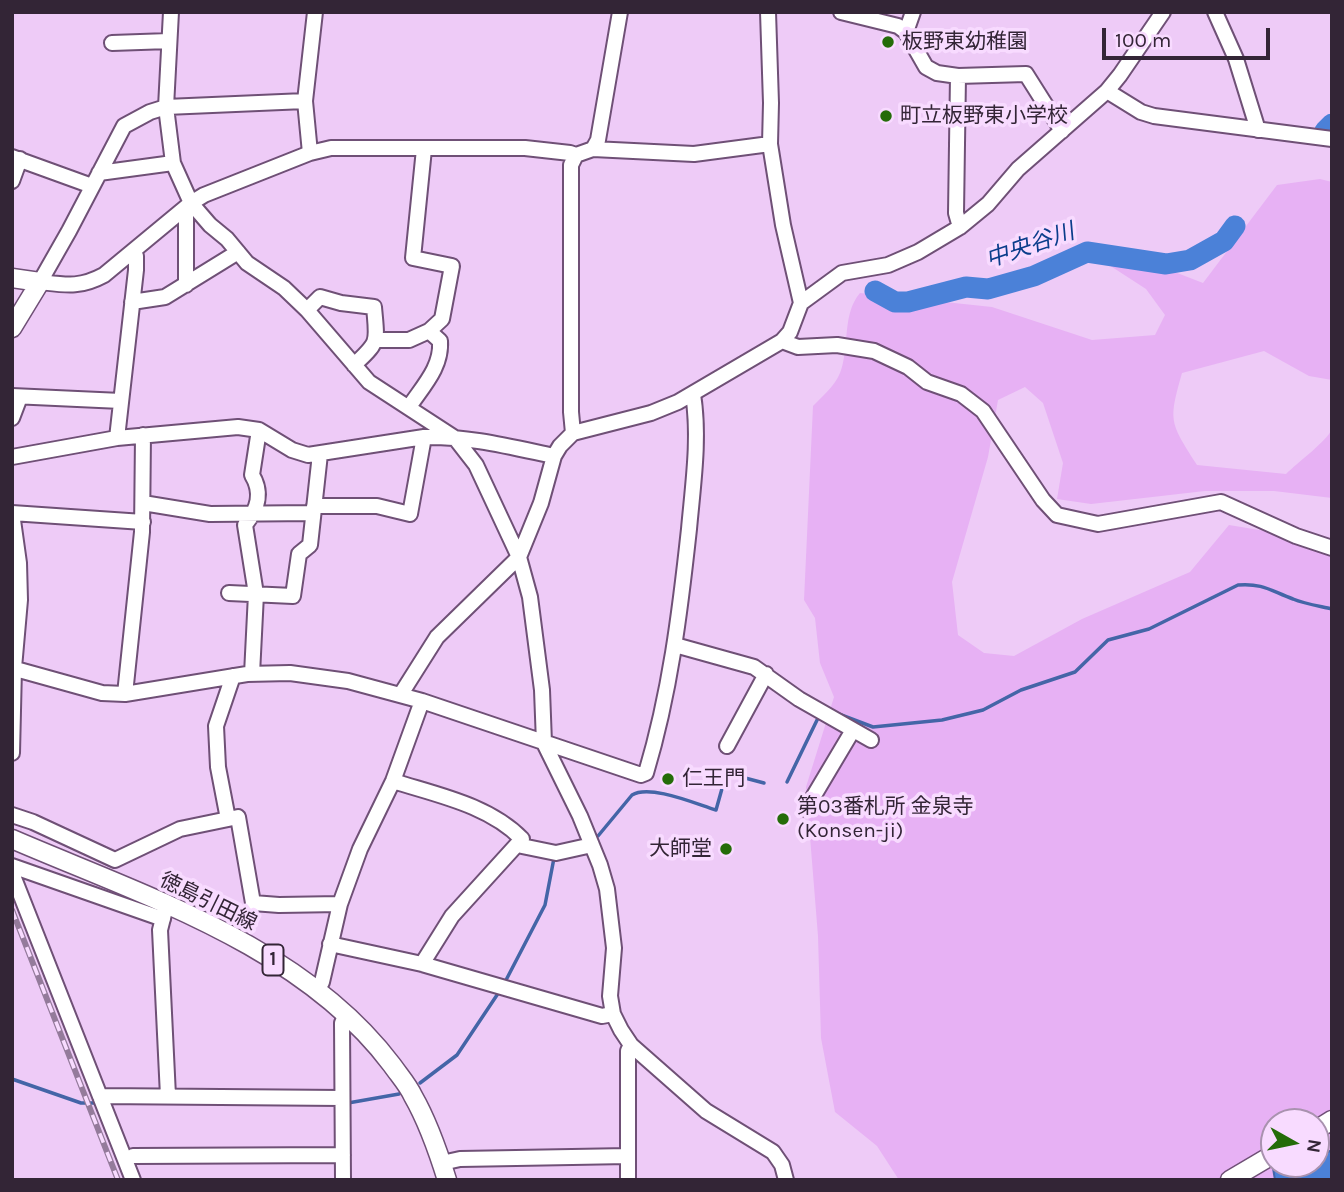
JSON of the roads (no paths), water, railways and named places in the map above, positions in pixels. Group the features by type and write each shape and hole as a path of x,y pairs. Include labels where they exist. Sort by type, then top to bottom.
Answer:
{"main road":[{"path":"12,278 40,282 12,328"},
{"name":"徳島引田線","path":"12,839 164,912 232,935 317,990 367,1034 412,1093 444,1171"},
{"path":"1230,1180 1260,1162"}],"street":[{"path":"171,12 166,107 173,163 188,205 186,285"},
{"path":"310,153 305,102 315,12"},
{"path":"593,149 598,141 620,12"},
{"path":"768,12 770,144 783,225 801,303"},
{"path":"841,12 898,26 906,32 926,67 937,73 958,76 1026,74 1062,131"},
{"path":"906,32 913,12"},
{"path":"401,694 438,637 519,557 541,503 554,456 573,433 651,413 693,394 782,341 790,332 801,303 842,273 888,265 918,253 960,227 988,204 1018,169 1107,91 1163,12"},
{"path":"1215,12 1236,59 1258,130"},
{"path":"112,43 169,41"},
{"path":"958,76 956,212 960,227"},
{"path":"1107,91 1142,112 1154,116 1332,139"},
{"path":"305,102 166,107 124,126 40,282 77,286 90,282 104,275 188,205 205,195 310,153 331,148 525,148 570,152 576,155"},
{"path":"573,433 571,165 576,155 593,149 694,154 770,144"},
{"path":"376,341 409,340 429,331 442,319 453,266 413,258 424,149"},
{"path":"12,181 16,158 96,180 173,163"},
{"path":"188,205 247,263 284,288 307,310 369,382 455,438 476,465 519,557 530,597 542,690 544,743 600,865 611,912 614,948 610,996 613,1014 631,1045 706,1111 773,1152 782,1165 786,1180"},
{"path":"117,438 136,270 136,256 133,251"},
{"path":"132,302 165,297 238,252"},
{"path":"307,310 320,297 374,307 376,341 354,365"},
{"path":"409,407 436,367 441,354 440,341 429,331"},
{"path":"782,341 798,347 837,345 874,351 908,366 927,382 961,394 983,411 1043,500 1057,515 1098,524 1221,502 1296,536 1332,548"},
{"path":"13,668 102,693 125,694 252,674 290,673 336,679 401,694 641,775 646,773 667,692 675,645 693,484 697,418 693,394"},
{"path":"12,418 16,396 121,401"},
{"path":"12,457 117,438 238,427 260,430 292,450 308,455 424,438 455,438 479,440 554,456"},
{"path":"252,674 256,594 245,524 255,513 259,487 252,475 260,430"},
{"path":"125,694 143,522 143,435"},
{"path":"143,502 210,514 377,506 410,513 424,438"},
{"path":"229,593 293,596 299,554 310,545 320,454"},
{"path":"12,753 13,668 20,600 19,563 12,513 143,522"},
{"path":"675,645 754,667 823,713 870,740"},
{"path":"727,746 766,674"},
{"path":"228,819 218,767 216,726 233,676"},
{"path":"317,990 322,982 340,904 360,849 393,781 422,701"},
{"path":"806,809 853,730"},
{"path":"393,781 492,816 512,828 522,839 452,916 422,964"},
{"path":"12,815 115,860 180,829 238,817 253,903 340,904"},
{"path":"517,845 556,853 592,845"},
{"path":"12,866 164,912 160,929 168,1096"},
{"path":"12,873 133,1180"},
{"path":"330,944 422,964 602,1016 613,1014"},
{"path":"343,1180 342,1023 346,1014"},
{"path":"628,1180 628,1051 631,1045"},
{"path":"102,1101 168,1096 342,1098"},
{"path":"133,1156 343,1155"},
{"path":"444,1171 460,1159 628,1156"}],"water":[{"path":"1332,1150 1332,1180 1275,1180 1330,1178"}],"waterway":[{"name":"中央谷川","path":"1325,131 1332,124"},
{"name":"中央谷川","path":"875,291 895,302 908,302 966,287 988,289 1034,276 1087,252 1166,264 1190,260 1224,241 1235,226"},
{"path":"836,713 873,727 942,720 983,710 1021,690 1075,672 1108,640 1149,629 1238,585 1261,586 1302,602 1332,609"},
{"path":"787,782 819,716"},
{"path":"598,836 632,795 640,792 661,793 716,810 723,785 730,774 764,783"},
{"path":"505,982 545,905 554,858"},
{"path":"420,1083 457,1055 499,992"},
{"path":"12,1079 81,1103 97,1103"},
{"path":"348,1103 399,1094"},
{"path":"108,1103 146,1103"}],"railway":[{"path":"12,910 118,1180"}],"place":[{"name":"板野東幼稚園","path":"888,42"},
{"name":"町立板野東小学校","path":"886,116"},
{"name":"仁王門","path":"668,779"},
{"name":"第03番札所 金泉寺 (Konsen-ji)","path":"783,819"},
{"name":"大師堂","path":"726,849"}]}
